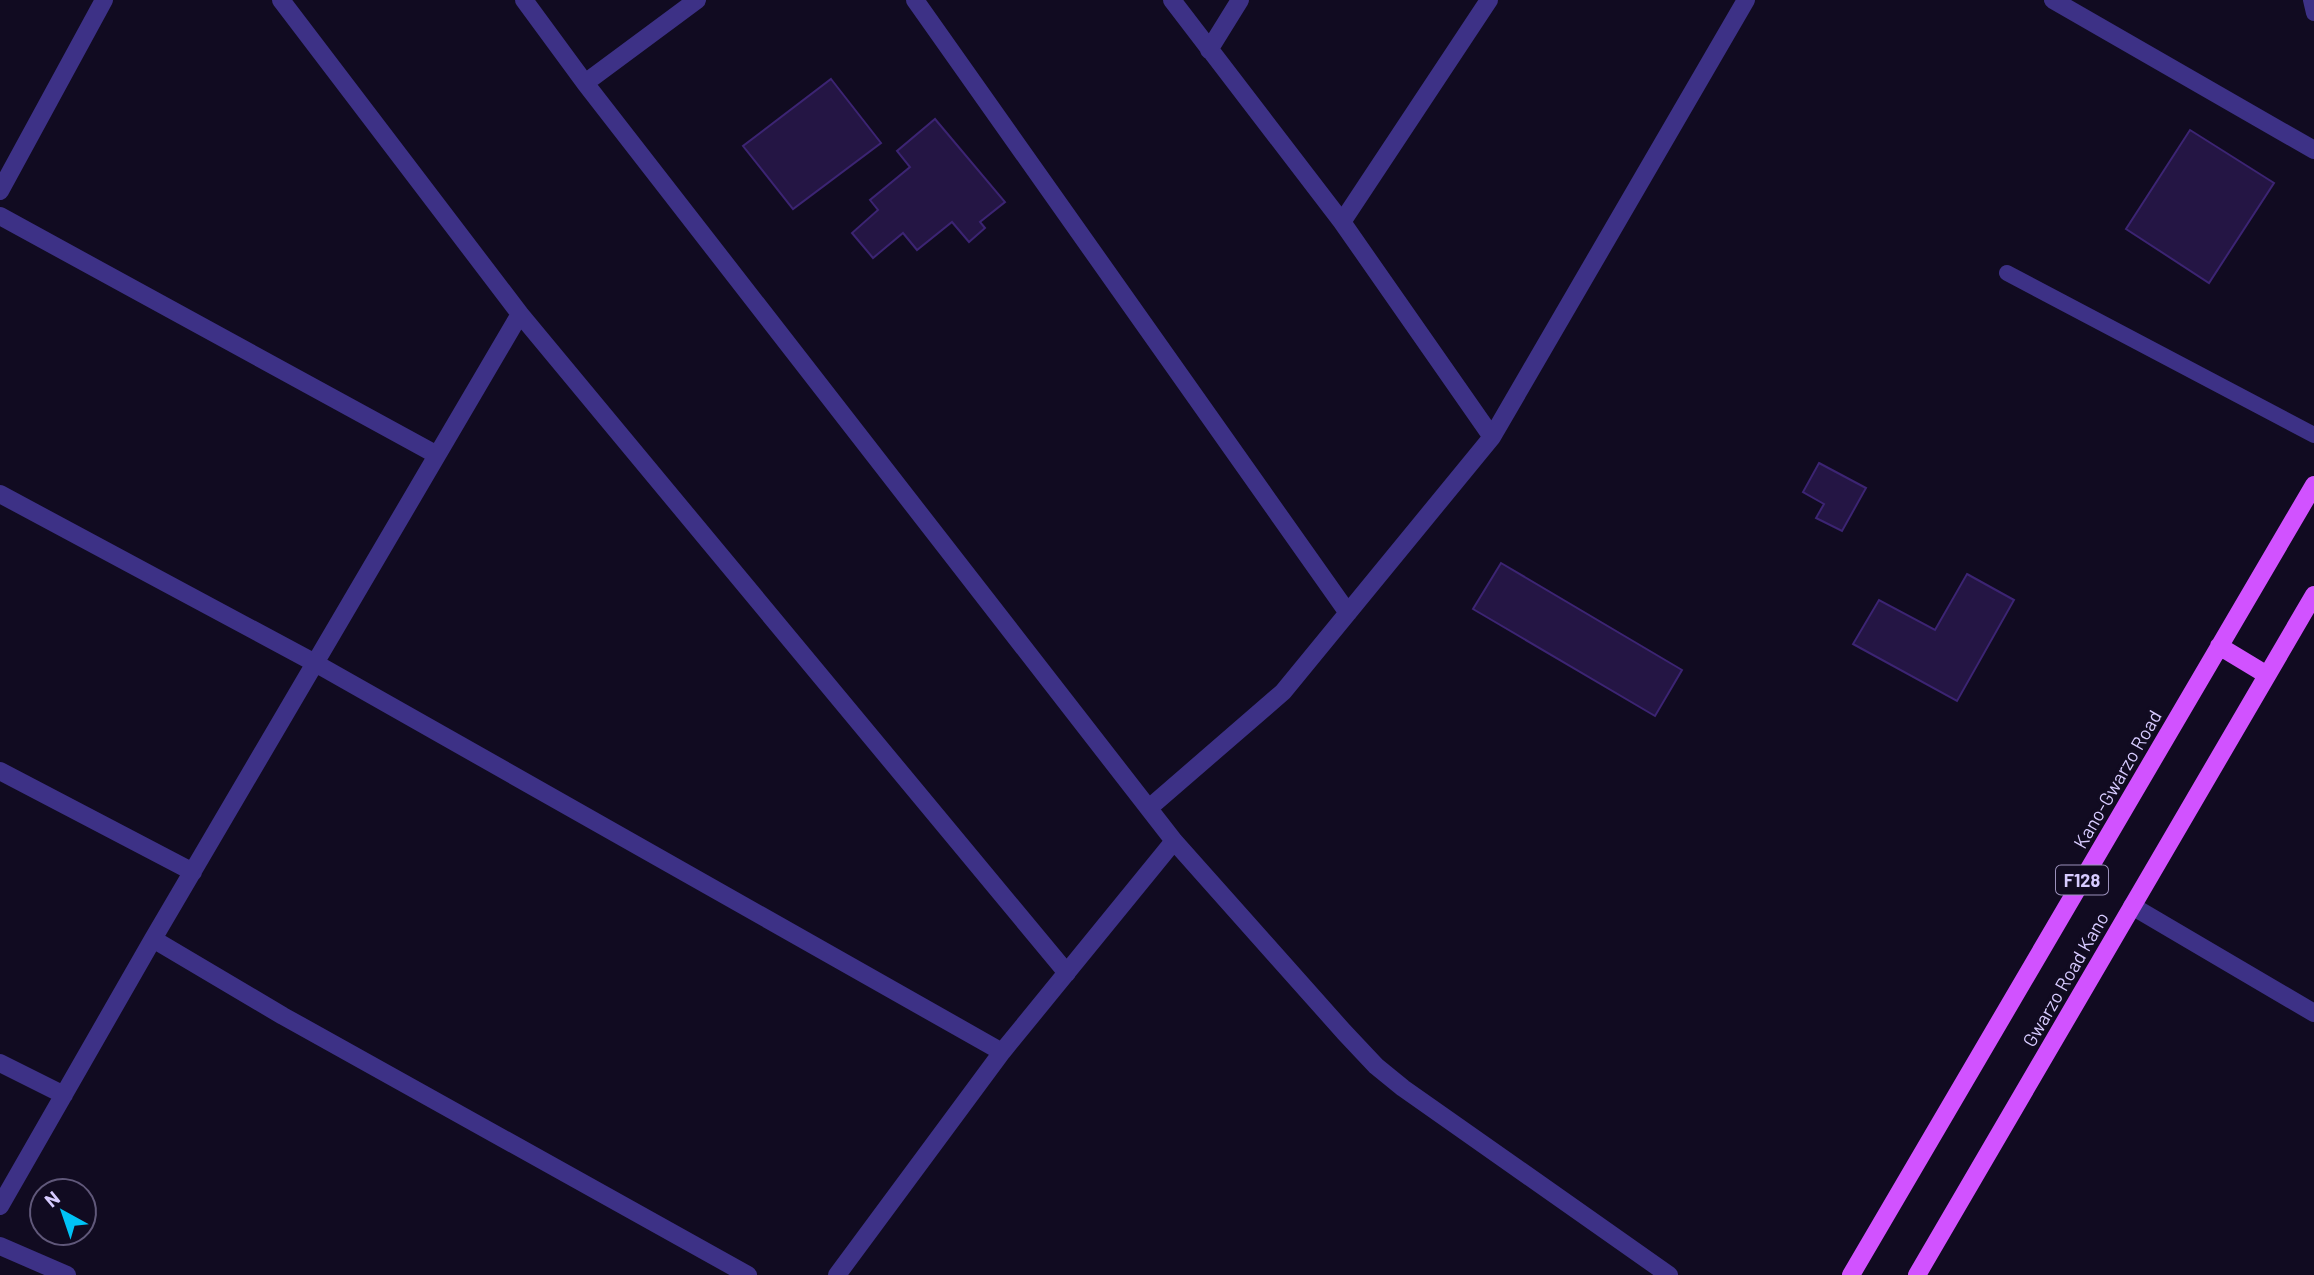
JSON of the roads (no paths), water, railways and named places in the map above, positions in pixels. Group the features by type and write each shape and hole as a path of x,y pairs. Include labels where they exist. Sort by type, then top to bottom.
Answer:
{"main road":[{"name":"Kano-Gwarzo Road","path":"1851,1275 2314,485"},
{"name":"Gwarzo Road Kano","path":"1917,1275 2314,595"},
{"path":"2219,646 2267,675"}],"street":[{"path":"281,0 520,314 1067,973"},
{"path":"524,0 585,83 1174,841 1376,1066 1403,1088 1669,1275"},
{"path":"585,83 697,0"},
{"path":"915,0 1348,613"},
{"path":"1172,0 1342,222 1492,437"},
{"path":"1209,50 1240,0"},
{"path":"1342,222 1489,0"},
{"path":"1149,808 1283,692 1492,437 1746,0"},
{"path":"2053,0 2314,150"},
{"path":"0,191 101,1"},
{"path":"0,216 437,455"},
{"path":"0,1206 153,939 520,314"},
{"path":"0,494 315,663 1002,1052"},
{"path":"0,771 193,872"},
{"path":"837,1275 1002,1052 1174,841"},
{"path":"2132,906 2314,1013"},
{"path":"153,939 283,1016 748,1275"},
{"path":"0,1063 64,1095"},
{"path":"0,1245 67,1275"}],"lane":[{"path":"2311,0 2314,13"},
{"path":"2007,273 2314,435"}]}
